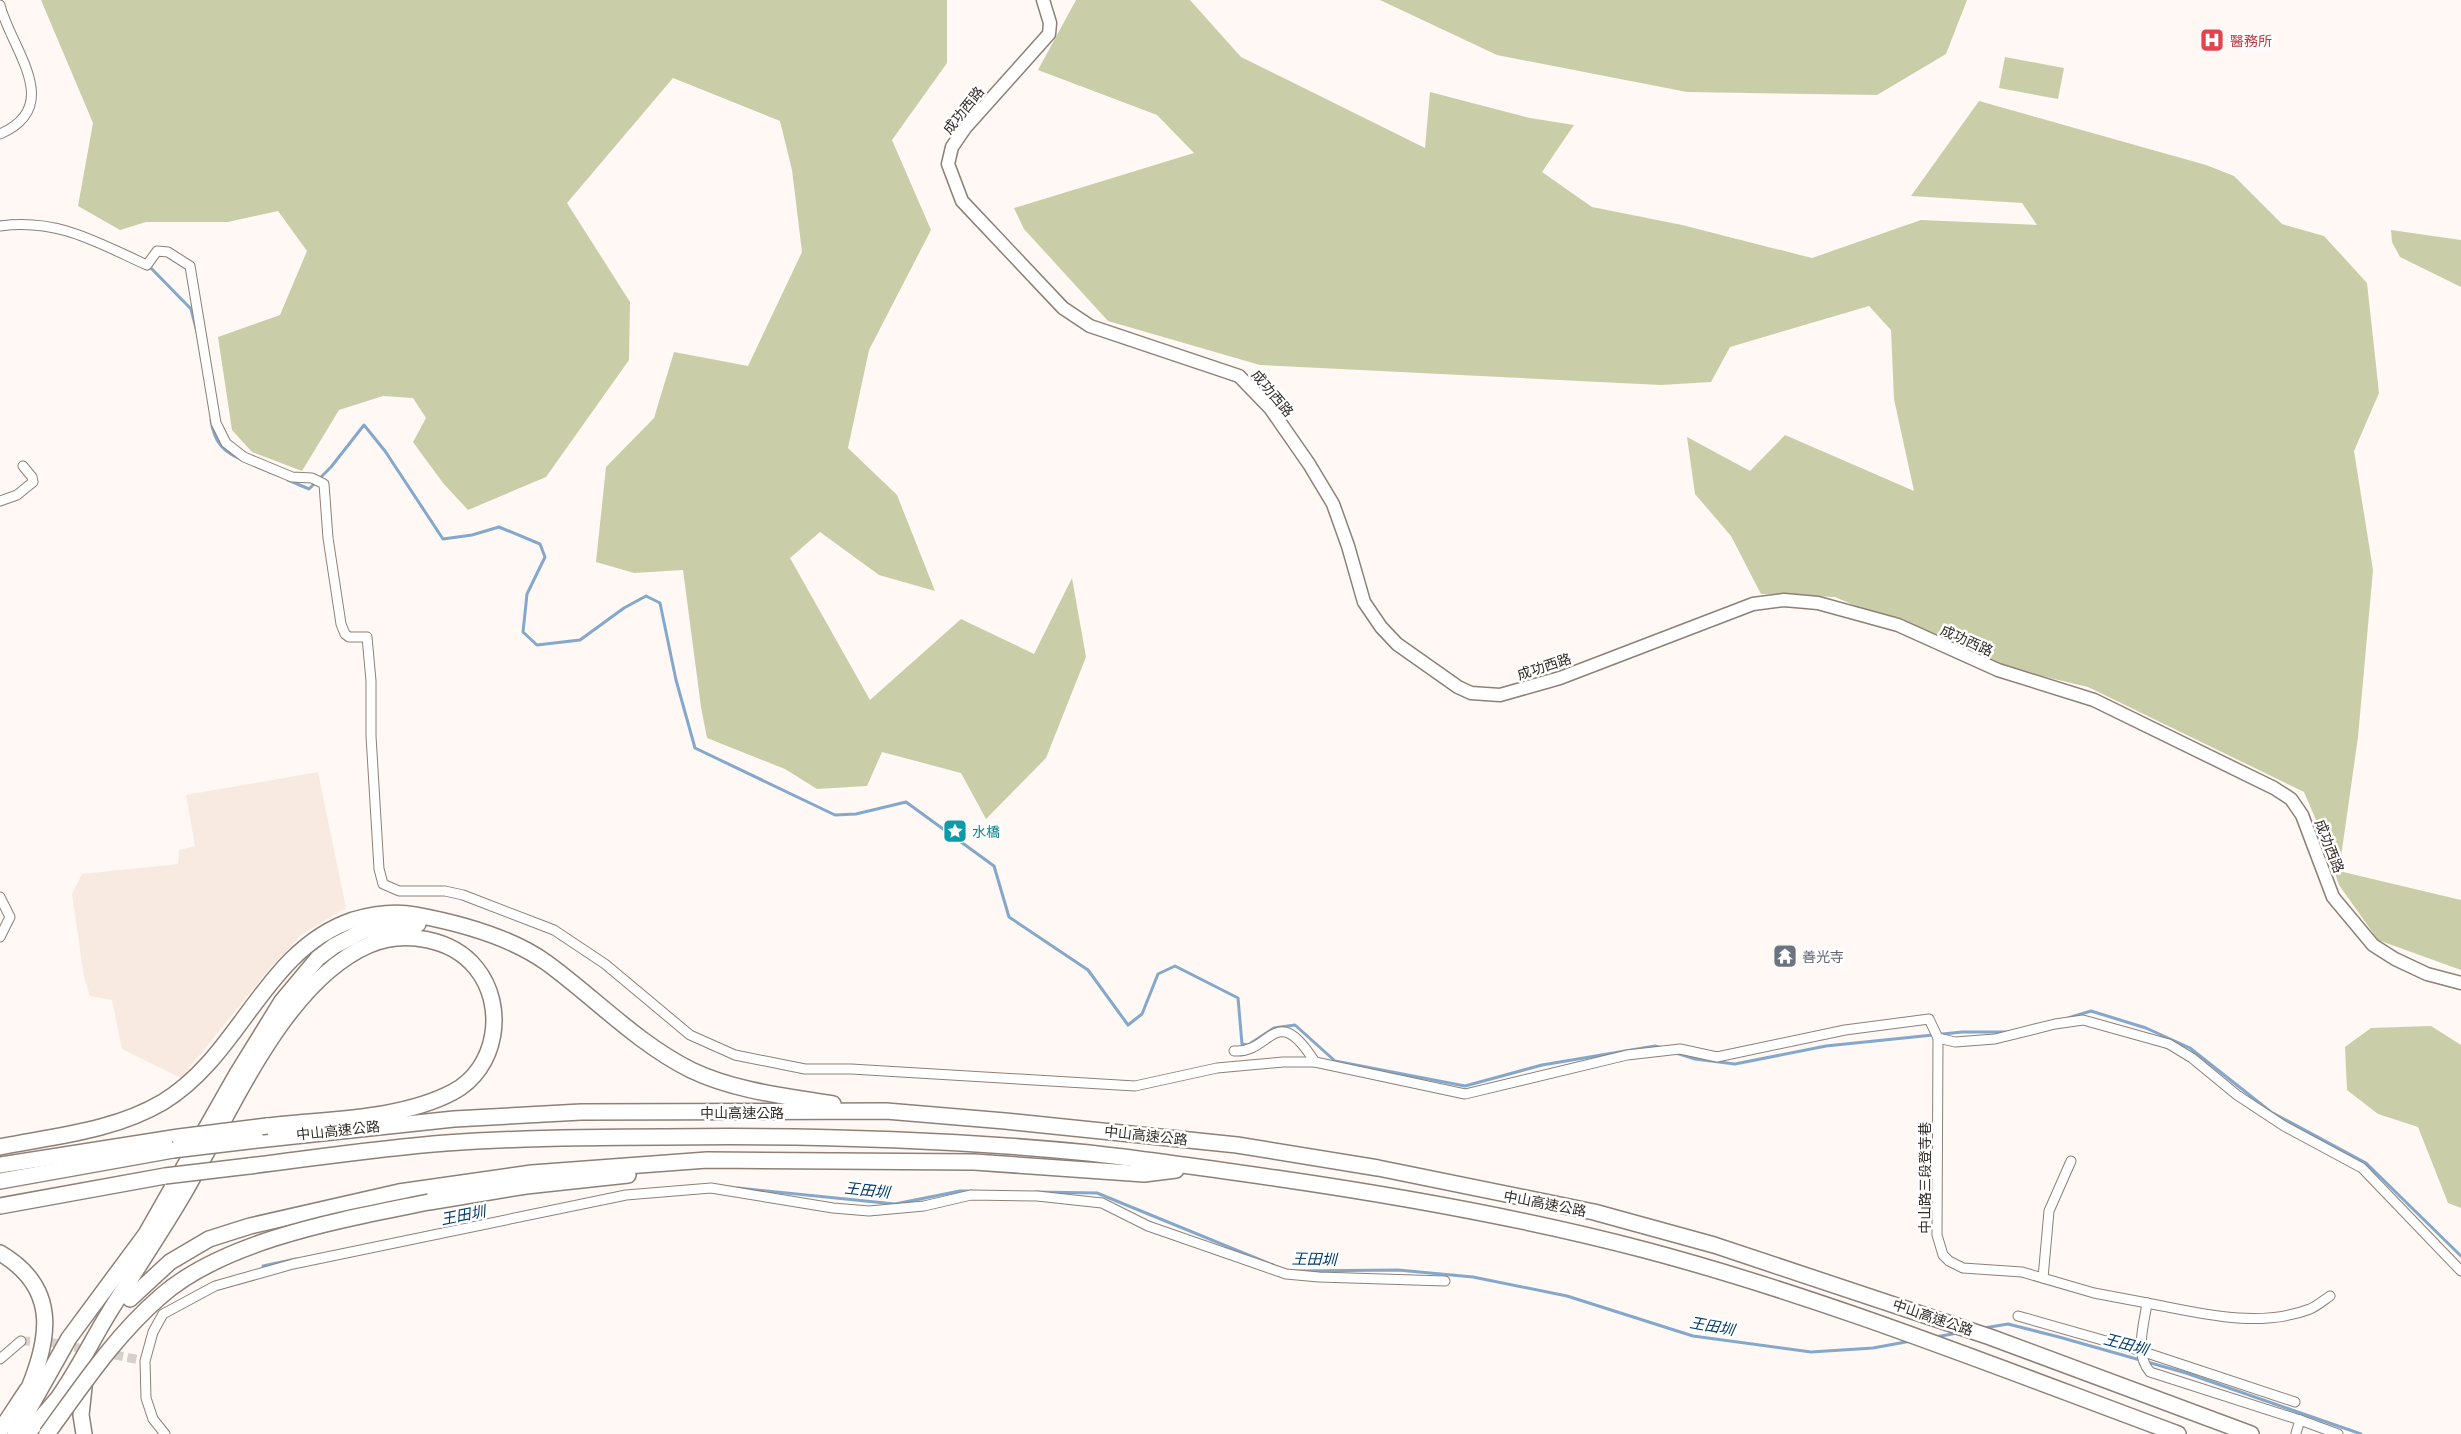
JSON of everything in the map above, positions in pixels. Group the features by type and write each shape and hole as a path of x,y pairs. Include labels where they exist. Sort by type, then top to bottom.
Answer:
{"highway":[{"path":"0,1147 95,1129 127,1120 163,1101 181,1088 225,1042 292,956 336,926 385,913 414,914 452,924 519,946 546,962 610,1015 656,1048 692,1070 758,1092 886,1111"},
{"path":"15,1434 69,1338 146,1234 237,1074 282,1001 318,958 334,946 363,931 394,924 452,924"},
{"path":"27,1434 57,1398 180,1199 282,1023 303,994 351,954 372,944 393,938 410,937 444,946 462,956 476,968 486,985 493,1003 494,1027 490,1051 479,1070 456,1091 428,1103 382,1114 267,1126 176,1144"},
{"name":"中山高速公路","path":"1,1177 176,1144 257,1140 436,1121 580,1112 886,1111 1228,1144 1378,1168 1594,1212 1714,1245 1904,1306 1990,1336 2250,1434"},
{"name":"中山高速公路","path":"0,1206 165,1176 445,1144 594,1137 827,1137 981,1145 1089,1154 1193,1166 1355,1190 1586,1235 1717,1271 1882,1324 2178,1434"},
{"path":"130,1299 170,1262 209,1239 259,1224 399,1192 514,1175 707,1160 974,1162 1144,1174 1193,1166"},
{"path":"47,1434 98,1364 130,1327 161,1296 187,1278 232,1253 276,1238 367,1214 429,1202 573,1180 745,1167 801,1160"},
{"path":"84,1434 81,1415 85,1370 162,1244 180,1199"},
{"path":"0,1254 26,1272 43,1302 46,1319 41,1356 10,1434"},
{"path":"0,1430 32,1382"}],"street":[{"name":"成功西路","path":"1043,0 1050,23 1049,34 965,128 952,147 948,164 962,202 1063,308 1090,326 1240,376 1270,408 1309,464 1333,504 1348,546 1364,602 1381,627 1397,644 1452,683 1472,693 1500,695 1560,678 1753,604 1784,600 1818,603 1898,625 1998,670 2094,700 2274,788 2291,799 2302,815 2333,897 2373,945 2395,959 2427,974 2461,983"},
{"path":"0,5 27,70 33,96 29,108 16,127 0,134"},
{"path":"0,226 22,222 70,230 147,265 157,251 168,252 190,266 216,423 226,442 244,457 292,477 312,478 324,484 328,538 341,624 345,634 350,637 367,637 371,681 370,736 379,869 383,884 399,891 445,891 464,894 554,930 605,964 690,1035 735,1055 805,1069 851,1069 1135,1086 1217,1068 1283,1062 1315,1062 1466,1094 1627,1055 1680,1049 1717,1057 1845,1030 1930,1019 1937,1034 1955,1042 1995,1039 2054,1024 2083,1020 2168,1044 2192,1058 2237,1095 2284,1126 2362,1168 2461,1271"},
{"path":"0,501 16,495 33,482 32,477 23,466"},
{"path":"0,897 10,917 0,937"},
{"path":"1234,1051 1249,1051 1268,1036 1282,1032 1296,1038 1315,1062"},
{"name":"中山路三段登寺巷","path":"1937,1034 1936,1235 1939,1246 1949,1261 1964,1268 2022,1272 2094,1293 2217,1317 2257,1318 2311,1309 2330,1296"},
{"path":"2043,1278 2050,1211 2071,1161"},
{"path":"165,1434 154,1418 146,1398 145,1361 153,1332 163,1314 215,1286 293,1264 626,1195 711,1188 833,1208 869,1210 924,1206 971,1195 1037,1196 1102,1203 1148,1226 1286,1274 1319,1277 1444,1281"},
{"path":"2147,1303 2141,1351 2144,1366 2150,1372 2338,1434"},
{"path":"2018,1316 2141,1351 2295,1402"},
{"path":"0,1359 20,1341"},
{"path":"2296,1433 2300,1420"}],"shaded area":[{"path":"318,772 346,908 302,934 271,967 181,1078 122,1049 112,1000 90,996 84,977 72,894 82,874 178,864 179,850 195,846 186,795"}],"green space":[{"path":"41,0 947,0 947,63 892,140 931,230 869,350 848,448 897,495 935,591 879,575 820,532 790,558 870,700 961,619 1034,654 1072,578 1086,657 1046,758 986,819 961,773 882,752 867,786 817,789 785,769 707,738 701,707 683,570 634,573 596,562 606,467 654,418 674,352 748,366 802,252 792,170 780,121 673,78 567,203 630,302 629,360 546,477 468,510 443,483 413,442 426,418 413,398 383,396 339,410 302,471 252,452 232,430 218,337 280,315 307,251 278,211 228,222 146,222 120,230 78,206 93,123"},
{"path":"1076,0 1190,0 1241,57 1425,148 1430,92 1530,118 1574,125 1542,172 1592,207 1682,225 1812,258 1921,220 2037,225 2022,203 1911,196 1979,101 2206,165 2234,176 2282,224 2324,236 2367,283 2379,393 2354,451 2373,570 2358,737 2339,871 2461,900 2461,970 2378,940 2339,885 2319,827 2304,792 2088,687 1987,663 1835,597 1761,594 1731,536 1695,494 1687,437 1750,471 1785,435 1914,491 1894,399 1891,330 1869,306 1730,347 1711,382 1661,385 1260,365 1108,321 1024,229 1014,208 1194,153 1157,115 1038,70"},
{"path":"1380,0 1967,0 1946,54 1877,95 1687,92 1497,55"},
{"path":"2005,57 2064,68 2058,99 1999,88"},
{"path":"2391,230 2461,240 2461,287 2400,257 2392,242"},
{"path":"2431,1026 2461,1045 2461,1208 2448,1203 2418,1127 2378,1114 2347,1090 2345,1047 2371,1028"}],"waterway":[{"path":"0,222 16,221"},
{"path":"149,266 191,309 197,332"},
{"path":"211,420 217,440 225,450 243,460"},
{"path":"288,480 309,489 331,467 364,425 385,451 443,539 472,535 499,527 540,544 545,557 527,594 523,632 537,645 580,640 624,608 646,596 660,603 676,680 695,748 835,815 856,814 906,802 994,866 1009,917 1088,970 1128,1025 1142,1014 1158,974 1175,966 1238,998 1242,1044 1248,1045 1274,1028 1295,1025 1335,1061 1465,1086 1542,1065 1655,1046 1663,1048"},
{"path":"2068,1018 2091,1011 2146,1028 2190,1048 2271,1112 2366,1163 2461,1256"},
{"path":"1676,1053 1695,1059 1735,1064 1826,1046 1962,1032 2008,1032"},
{"name":"王田圳","path":"738,1188 895,1204 960,1191 972,1191"},
{"name":"王田圳","path":"1036,1192 1097,1193 1273,1265"},
{"name":"王田圳","path":"263,1266 296,1259"},
{"name":"王田圳","path":"1295,1271 1398,1270 1473,1277 1567,1296 1693,1336 1811,1352 1873,1348 1911,1341"},
{"name":"王田圳","path":"1984,1328 2008,1324 2059,1337 2186,1373 2361,1434"},
{"name":"王田圳","path":"1935,1337 1958,1333"}],"tunnel":[{"path":"21,1341 49,1342 145,1361"}],"place":[{"name":"醫務所","path":"2212,40"},
{"name":"水橋","path":"955,831"},
{"name":"善光寺","path":"1785,956"}]}
